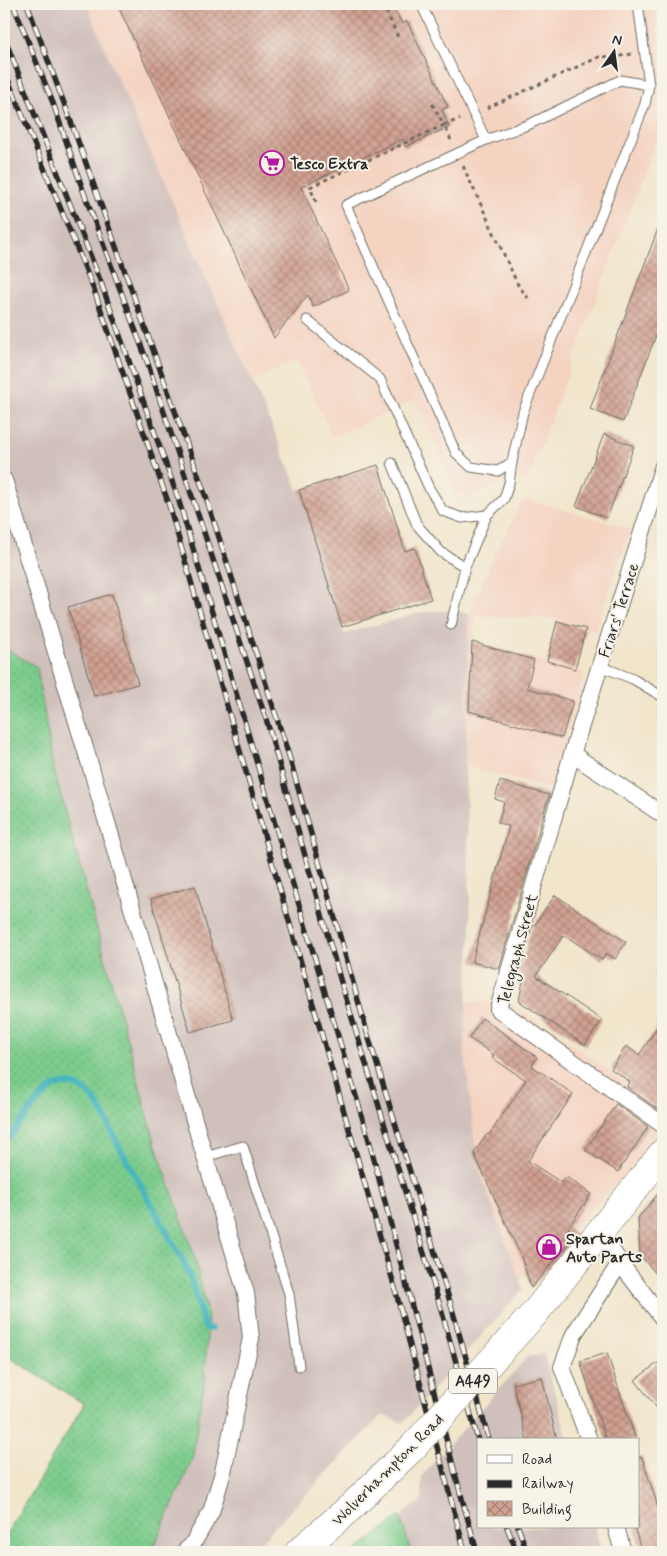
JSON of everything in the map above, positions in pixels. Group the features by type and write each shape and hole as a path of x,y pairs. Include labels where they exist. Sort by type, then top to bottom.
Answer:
{"highway":[{"name":"Wolverhampton Road","path":"299,1552 352,1506 412,1448 534,1314 601,1233 663,1153"}],"street":[{"name":"Friars' Terrace","path":"572,754 663,466"},
{"path":"4,480 94,777 246,1293 251,1338 224,1472 211,1512 192,1545 184,1552"},
{"path":"572,754 663,815"},
{"name":"Telegraph Street","path":"572,754 498,1009 663,1125"},
{"path":"601,1233 620,1263 663,1318"},
{"path":"588,1438 562,1367 574,1334 620,1263"},
{"path":"616,1528 622,1552"}],"lane":[{"path":"421,4 486,140"},
{"path":"451,625 465,567 487,515 504,499 523,412 645,104 649,85 638,4"},
{"path":"512,462 498,471 471,467 456,453 346,205 486,140 530,124 620,80 649,85"},
{"path":"307,320 380,379 429,488 443,510 462,518 487,515"},
{"path":"392,463 417,525 441,552 465,567"},
{"path":"600,666 633,679 663,697"},
{"path":"205,1157 243,1146 289,1294 299,1366"}],"path":[{"path":"383,4 398,37"},
{"path":"658,4 663,32"},
{"path":"486,108 599,57 620,56"},
{"path":"430,100 452,143"},
{"path":"316,202 310,187 461,119"},
{"path":"460,161 518,285 528,298"}],"shaded area":[{"path":"4,4 87,4 111,64 272,426 302,500 344,634 422,612 455,610 469,614 465,767 471,928 464,1044 477,1164 523,1289 403,1423 382,1415 251,1552 149,1552 156,1542 194,1255 156,1146 53,767 37,667 4,648"},
{"path":"87,4 654,4 663,72 663,122 529,478 468,497 453,492 449,474 415,400 332,437 297,361 252,382 111,64"},
{"path":"527,499 631,529 595,630 555,619 476,616 472,641 585,673 551,789 465,767 469,614 491,562 522,502"},
{"path":"466,1002 508,1002 663,1107 663,1133 653,1148 519,1281 477,1164 464,1044"},
{"path":"544,1354 567,1438 477,1438 477,1528 594,1528 602,1552 411,1552 400,1516 422,1500 422,1476 527,1357"}],"green space":[{"path":"4,648 37,667 53,767 156,1146 194,1255 208,1317 205,1377 192,1460 156,1542 149,1552 4,1552 4,1538 84,1404 4,1354"},
{"path":"400,1516 411,1552 354,1552"}],"building":[{"name":"Tesco Extra","path":"117,4 392,4 402,24 407,21 448,107 442,110 449,127 405,147 403,139 301,187 349,290 313,307 308,295 274,338"},
{"path":"662,218 663,317 623,422 590,409"},
{"path":"604,434 634,446 607,518 576,506"},
{"path":"378,465 405,551 415,548 431,599 342,627 299,490"},
{"path":"112,594 138,684 94,696 68,607"},
{"path":"557,621 586,629 575,669 547,661"},
{"path":"472,642 534,660 527,688 573,701 562,738 469,711"},
{"path":"500,781 549,795 499,969 472,962 509,826 498,823 504,802 495,799"},
{"path":"195,886 233,1020 190,1032 151,899"},
{"path":"555,895 626,942 615,959 606,953 602,960 564,935 536,976 602,1020 585,1045 519,1001 524,976 518,975 531,930"},
{"path":"482,1018 537,1057 532,1066 573,1094 528,1161 562,1183 566,1177 591,1194 568,1228 577,1235 531,1288 522,1259 474,1153 487,1134 489,1135 526,1080 492,1058 494,1055 469,1038"},
{"path":"663,1018 663,1104 659,1110 627,1087 630,1082 611,1069 626,1046 639,1055"},
{"path":"616,1104 648,1127 618,1172 585,1150"},
{"path":"663,1188 663,1282 640,1255 638,1218"},
{"path":"607,1353 635,1438 605,1438 580,1361"},
{"path":"663,1359 663,1416 635,1380"},
{"path":"542,1377 557,1438 526,1438 513,1384"},
{"path":"640,1457 642,1457 663,1523 663,1550 642,1552 634,1528 640,1528"}],"waterway":[{"path":"4,1140 10,1136 40,1099 53,1088 63,1084 72,1085 90,1095 103,1114 183,1261 191,1279 205,1328 211,1329"}],"railway":[{"path":"13,4 53,103 84,193 147,361 268,725 340,979 441,1309 477,1438"},
{"path":"27,4 207,500 289,756 367,1032 451,1305 488,1438"},
{"path":"4,37 100,280 178,498 369,1140 477,1552"},
{"path":"4,70 94,290 169,505 394,1285 465,1552"},
{"path":"507,1528 517,1552"},
{"path":"518,1528 527,1552"}],"place":[{"name":"Tesco Extra","path":"272,163"},
{"name":"Spartan Auto Parts","path":"549,1247"}]}
